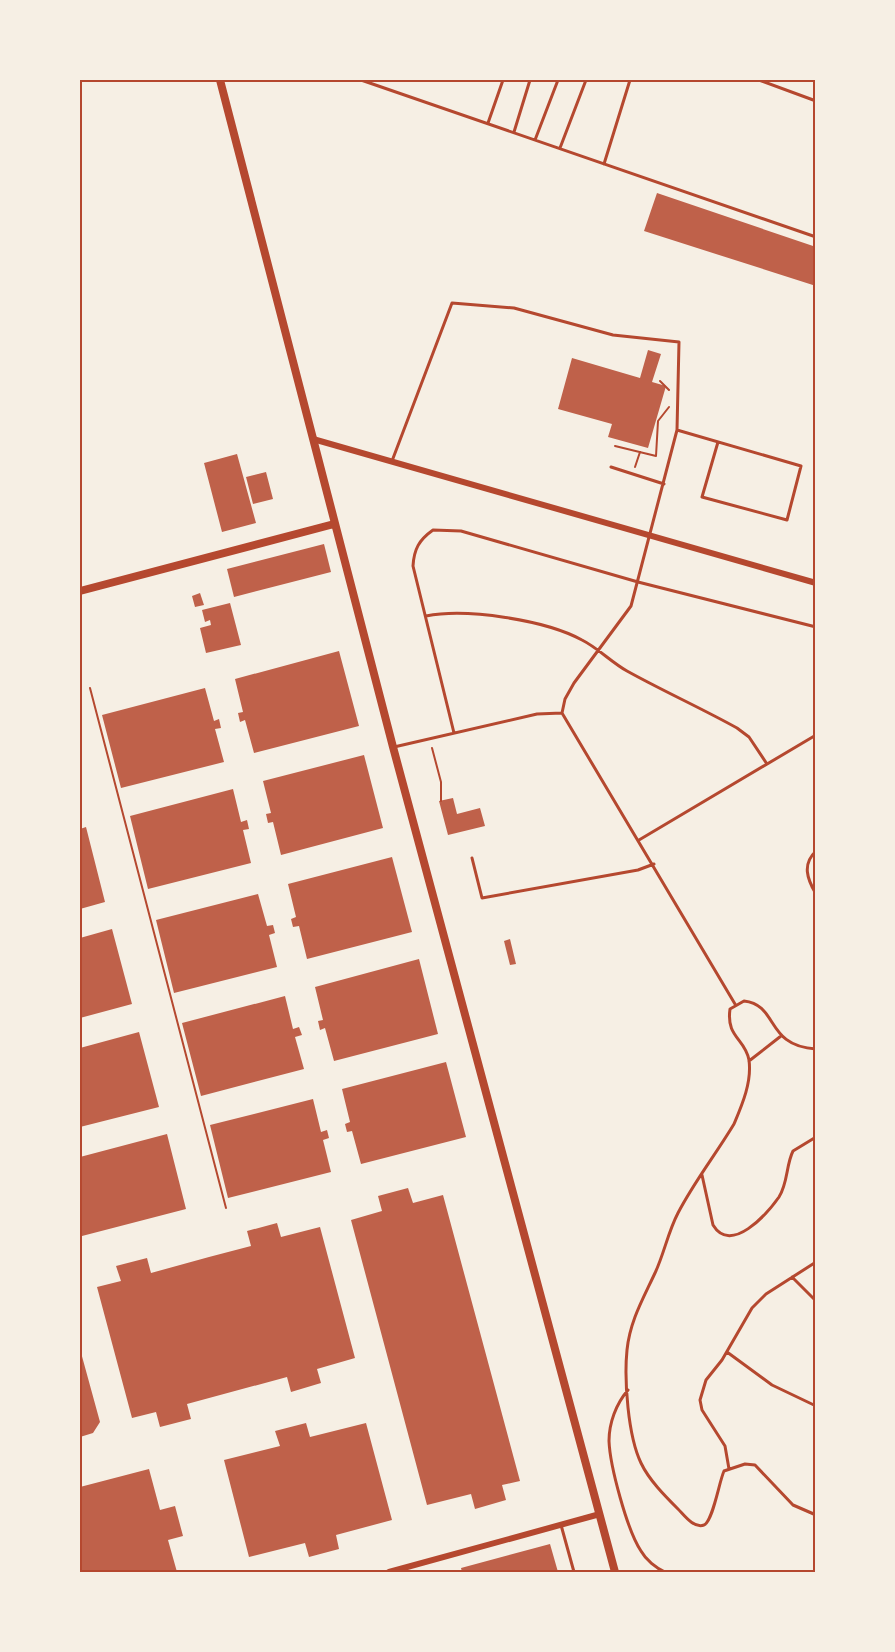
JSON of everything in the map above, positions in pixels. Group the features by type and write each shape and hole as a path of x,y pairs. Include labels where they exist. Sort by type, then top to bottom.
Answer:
{"street":[{"path":"220,80 393,747 615,1572"},
{"path":"313,439 816,583"},
{"path":"80,591 334,524"},
{"path":"389,1572 600,1514"}],"lane":[{"path":"361,80 816,237"},
{"path":"488,123 503,80"},
{"path":"514,132 530,80"},
{"path":"535,140 558,80"},
{"path":"560,148 585,80"},
{"path":"604,164 630,80"},
{"path":"759,80 816,101"},
{"path":"392,461 452,303 514,308 613,335 679,342 677,430 631,606 574,683 562,713 654,864 735,1004"},
{"path":"677,430 801,466 787,520 702,497 718,442"},
{"path":"611,467 664,484"},
{"path":"454,733 413,566 414,554 424,536 433,530 461,531 638,582 816,627"},
{"path":"426,616 465,613 546,626 584,641 626,670 737,728 749,737 767,764"},
{"path":"393,747 537,714 562,713"},
{"path":"639,840 816,735"},
{"path":"816,851 807,863 807,872 816,894"},
{"path":"472,858 482,898 638,870 654,864"},
{"path":"816,1049 801,1048 781,1036 757,1005 744,1001 735,1004 730,1009 728,1023 749,1061 742,1107 734,1124 678,1212 656,1271 635,1313 627,1351 628,1390 634,1439 640,1462 650,1477 690,1521 698,1525 705,1525 712,1519 717,1486 724,1471 745,1464 755,1465 793,1505 816,1515"},
{"path":"749,1061 781,1036"},
{"path":"702,1175 713,1225 726,1237 735,1237 748,1228 779,1196 793,1151 816,1137"},
{"path":"729,1469 725,1446 702,1410 700,1400 706,1380 727,1352 752,1308 766,1294 816,1262"},
{"path":"792,1277 816,1301"},
{"path":"727,1352 772,1385 816,1406"},
{"path":"628,1390 621,1399 611,1425 611,1455 634,1539 641,1552 665,1572"},
{"path":"561,1525 574,1572"}],"path":[{"path":"660,381 667,386 671,394"},
{"path":"615,446 656,456 658,421 671,402"},
{"path":"636,466 640,452"},
{"path":"90,688 226,1208"},
{"path":"432,747 441,782 441,801"}],"building":[{"path":"657,193 816,247 816,286 644,231"},
{"path":"648,350 661,354 652,382 666,386 648,448 608,437 612,424 558,409 572,358 640,378"},
{"path":"237,454 256,523 222,532 204,463"},
{"path":"266,472 273,499 253,504 246,477"},
{"path":"324,544 331,572 234,597 227,569"},
{"path":"200,593 204,605 195,607 192,596"},
{"path":"230,603 241,645 206,653 200,628 211,625 210,620 205,622 202,610"},
{"path":"339,651 359,726 254,753 245,720 240,722 238,713 243,712 235,679"},
{"path":"205,688 214,721 219,719 221,728 215,729 224,762 121,788 102,715"},
{"path":"364,755 383,828 281,855 273,822 268,823 266,814 271,813 263,781"},
{"path":"233,789 241,822 247,820 249,829 243,830 251,863 148,889 130,816"},
{"path":"453,798 457,814 480,808 485,826 448,835 439,801"},
{"path":"86,827 105,902 80,909 80,829"},
{"path":"392,857 412,932 307,959 299,926 293,927 291,919 296,917 288,884"},
{"path":"258,894 267,926 273,925 275,933 269,935 277,967 174,993 156,920"},
{"path":"112,929 132,1004 80,1018 80,938"},
{"path":"510,939 516,964 510,965 504,941"},
{"path":"419,959 438,1034 334,1061 325,1028 320,1030 318,1021 323,1020 315,987"},
{"path":"285,996 293,1029 299,1027 302,1035 295,1037 304,1069 201,1096 182,1023"},
{"path":"139,1032 159,1107 80,1127 80,1048"},
{"path":"446,1062 466,1137 361,1164 352,1131 347,1132 345,1124 350,1122 342,1089"},
{"path":"313,1099 321,1132 327,1130 329,1138 323,1140 331,1172 228,1198 210,1125"},
{"path":"167,1134 186,1209 82,1236 80,1157"},
{"path":"408,1188 413,1203 443,1195 520,1481 502,1485 506,1500 475,1509 471,1494 427,1505 351,1220 382,1211 378,1196"},
{"path":"277,1223 281,1237 320,1227 355,1358 317,1369 321,1383 291,1392 287,1377 187,1404 191,1419 160,1427 156,1412 132,1418 97,1287 121,1281 116,1266 147,1258 151,1273 251,1246 247,1231"},
{"path":"80,1349 100,1422 93,1433 80,1437"},
{"path":"306,1423 310,1437 366,1423 392,1520 336,1535 339,1549 309,1557 305,1543 249,1557 224,1460 280,1446 275,1431"},
{"path":"149,1469 160,1510 175,1506 183,1536 168,1540 177,1572 80,1572 80,1487"},
{"path":"550,1544 558,1572 462,1572 461,1568"}]}
